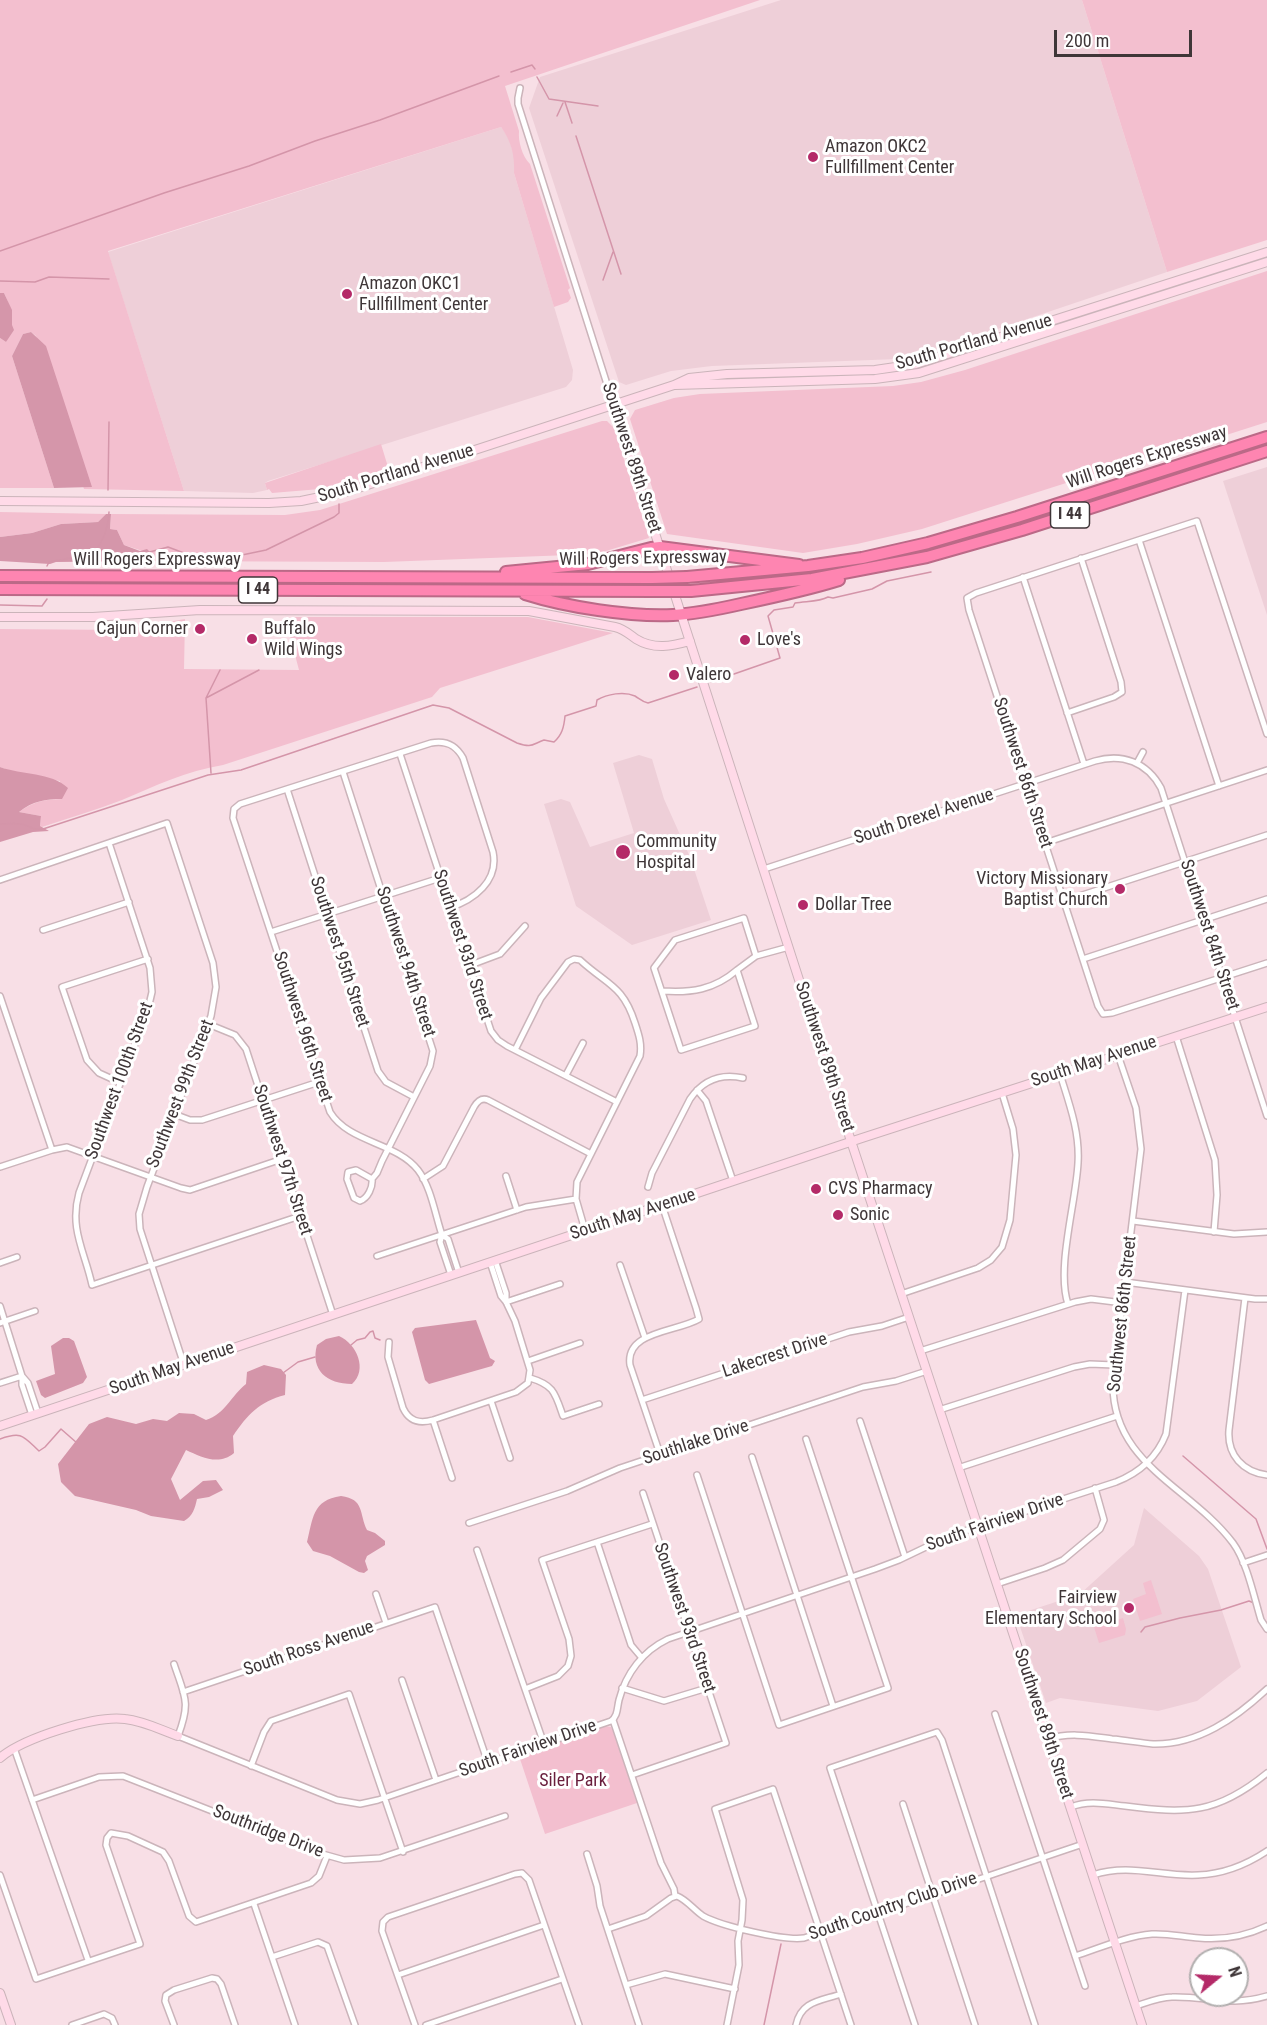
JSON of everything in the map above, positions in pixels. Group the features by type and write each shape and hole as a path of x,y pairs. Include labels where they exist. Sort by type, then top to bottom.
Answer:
{"highway":[{"name":"Will Rogers Expressway","path":"0,576 652,578 808,566 895,551 972,532 1267,437"},
{"name":"Will Rogers Expressway","path":"0,589 691,591 776,584 870,569 973,545 1267,451"},
{"path":"459,578 588,564 660,547 808,566"},
{"path":"515,591 542,599 623,613 681,614 724,608 805,590 870,569"}],"main road":[{"name":"South Portland Avenue","path":"0,501 269,503 317,499 349,491 613,403 674,385 689,378 710,375 875,370 916,364 1267,252"},
{"name":"South Portland Avenue","path":"674,385 875,379 919,373 1267,262"},
{"name":"Southwest 89th Street","path":"613,403 851,1142 1142,2025"},
{"path":"0,617 93,617 200,610 529,611 615,627 654,646 671,646 690,641"},
{"name":"South May Avenue","path":"0,1426 585,1230 1267,1006"},
{"name":"South Fairview Drive","path":"0,1758 14,1748 104,1718 135,1720 178,1736"},
{"path":"0,1993 11,2025"}],"street":[{"name":"Southwest 89th Street","path":"520,87 519,104 613,403"},
{"path":"1143,752 1137,763 1124,758 1112,758 1083,764 1023,577 1197,521 1267,734"},
{"path":"1139,540 1219,786"},
{"path":"1067,712 1114,697 1122,692 1121,682 1081,558"},
{"name":"Southwest 86th Street","path":"1023,577 976,592 967,598 969,610 1102,1014 1112,1013 1223,977"},
{"path":"287,789 435,742 450,744 458,750 464,761 492,848 494,866 489,879 472,899 449,908"},
{"name":"Southwest 93rd Street","path":"400,754 489,1028 498,1040 515,1050 617,1102"},
{"name":"Southwest 84th Street","path":"1137,763 1156,779 1166,803 1267,1116"},
{"name":"South Drexel Avenue","path":"764,869 1083,764"},
{"path":"1045,843 1267,770"},
{"name":"Southwest 94th Street","path":"343,772 434,1051 432,1062 378,1172 372,1179 365,1198 360,1201 355,1199 347,1179 348,1172 355,1170 372,1179"},
{"name":"Southwest 96th Street","path":"287,789 238,804 234,809 233,818 319,1082 330,1112 336,1121 348,1130 407,1160 416,1167 423,1179 442,1235 448,1239 455,1274"},
{"name":"Southwest 95th Street","path":"287,789 378,1071 389,1084 414,1097"},
{"name":"Southwest 99th Street","path":"109,843 167,823 213,963 215,994 208,1024 150,1177 141,1203 139,1221 184,1365"},
{"path":"1064,901 1267,835"},
{"path":"0,880 109,843"},
{"name":"Southwest 100th Street","path":"109,843 148,960 152,982 150,1003 79,1193 75,1212 76,1233 92,1285 151,1265"},
{"path":"271,933 440,878"},
{"path":"1083,959 1267,899"},
{"path":"43,930 129,902"},
{"path":"737,970 755,1026 681,1050 654,968 675,940 744,918 756,956"},
{"path":"468,966 500,954 525,926"},
{"path":"662,991 686,992 702,989 726,979 756,956 789,947"},
{"path":"515,1050 541,998 568,962 574,959 580,960 621,993 630,1007 641,1045 640,1056 577,1182 576,1199 585,1230"},
{"path":"121,1083 99,1073 87,1060 62,987 148,960"},
{"path":"1223,977 1267,963"},
{"path":"0,996 52,1150"},
{"name":"Southwest 97th Street","path":"208,1024 235,1035 243,1044 333,1315"},
{"path":"1176,1036 1215,1160 1217,1195 1214,1232"},
{"path":"566,1075 583,1043"},
{"name":"Southwest 86th Street","path":"1118,1055 1136,1108 1140,1158 1114,1365 1113,1396 1117,1416 1126,1438 1147,1462 1225,1533 1239,1552 1261,1620 1267,1629"},
{"path":"1060,1074 1074,1120 1078,1148 1063,1280 1068,1304"},
{"path":"648,1187 657,1163 690,1099 697,1090 705,1083 720,1077 743,1078"},
{"path":"174,1114 200,1121 319,1082"},
{"path":"697,1090 708,1106 733,1181"},
{"path":"901,1293 973,1270 995,1256 1002,1247 1008,1229 1016,1165 1013,1129 1002,1093"},
{"path":"423,1179 443,1166 474,1107 478,1101 483,1099 591,1154"},
{"path":"0,1167 52,1150 71,1148 190,1190 282,1160"},
{"path":"506,1176 517,1210"},
{"path":"377,1256 517,1210 543,1203 576,1199"},
{"path":"660,1454 630,1359 634,1345 645,1338 699,1319 662,1205"},
{"path":"151,1265 300,1216"},
{"path":"1132,1221 1214,1232 1240,1234 1267,1232"},
{"path":"0,1263 17,1257"},
{"path":"389,1342 388,1357 404,1411 409,1418 415,1421 433,1420 521,1390 530,1378 528,1361 506,1302 501,1296 493,1261"},
{"path":"620,1265 645,1338"},
{"path":"1125,1282 1267,1299"},
{"path":"506,1302 560,1284"},
{"path":"1147,1462 1160,1448 1167,1430 1185,1290"},
{"path":"1245,1298 1228,1439 1233,1454 1242,1464 1253,1471 1267,1475"},
{"path":"920,1352 1068,1304 1091,1299 1123,1303"},
{"path":"0,1306 3,1322 22,1376 28,1383 35,1414"},
{"path":"3,1322 35,1311"},
{"name":"Lakecrest Drive","path":"642,1400 849,1332 882,1326 909,1317"},
{"path":"528,1361 580,1343"},
{"path":"939,1410 1074,1366 1114,1365"},
{"name":"Southlake Drive","path":"469,1523 567,1491 614,1470 660,1454 863,1387 896,1381 927,1371"},
{"path":"0,1383 22,1376"},
{"path":"530,1378 554,1390 563,1416 599,1404"},
{"path":"491,1401 510,1458"},
{"path":"958,1468 1117,1416"},
{"path":"433,1420 452,1478"},
{"path":"860,1421 905,1557"},
{"path":"697,1475 779,1725 888,1688 806,1439"},
{"path":"752,1457 833,1706"},
{"name":"South Fairview Drive","path":"178,1736 346,1803 360,1804 613,1720 616,1716 622,1688 642,1658 657,1645 688,1631 851,1577 978,1526 1128,1477 1147,1462"},
{"path":"997,1584 1064,1560 1100,1529 1104,1520 1095,1488"},
{"name":"Southwest 93rd Street","path":"632,1775 726,1743 642,1493"},
{"path":"525,1689 558,1676 568,1666 572,1656 569,1639 542,1560 652,1524"},
{"path":"597,1542 631,1645 642,1658"},
{"path":"477,1550 544,1744"},
{"path":"1243,1563 1266,1555"},
{"path":"376,1594 386,1623"},
{"name":"South Ross Avenue","path":"183,1692 435,1607 488,1763"},
{"path":"174,1664 187,1706 178,1736"},
{"path":"402,1680 436,1780"},
{"path":"622,1688 664,1701 707,1688"},
{"path":"1048,1738 1068,1734 1153,1744 1184,1740 1205,1734 1220,1726 1267,1689"},
{"path":"251,1766 264,1732 271,1722 350,1694 403,1852"},
{"path":"995,1714 1085,1986"},
{"path":"608,1929 646,1916 675,1896 674,1889 663,1868 613,1720"},
{"path":"915,2025 830,1768 937,1732 942,1740 1035,2025"},
{"path":"14,1748 87,1960"},
{"path":"1071,1807 1088,1802 1167,1811 1197,1809 1216,1805 1236,1795 1267,1773"},
{"name":"Southridge Drive","path":"32,1800 99,1777 123,1776 327,1856 358,1861 403,1852 506,1816"},
{"path":"727,2025 740,1960 738,1941 743,1895 715,1809 773,1789 851,2025"},
{"path":"903,1804 975,2025"},
{"path":"0,1875 36,1979 140,1944 106,1845 106,1838 111,1833 120,1833 163,1852 169,1861 189,1916 194,1921 201,1921 254,1904 314,1881 321,1873 327,1856"},
{"name":"South Country Club Drive","path":"675,1896 682,1898 692,1908 711,1920 795,1939 1083,1844"},
{"path":"1093,1875 1121,1869 1189,1875 1215,1873 1239,1866 1267,1851"},
{"path":"586,1854 639,2025"},
{"path":"415,2025 382,1931 383,1922 388,1917 515,1874 525,1874 529,1880 579,2025"},
{"path":"254,1904 295,2025"},
{"path":"398,1975 544,1925"},
{"path":"1075,1956 1142,1935 1223,1938 1252,1932 1267,1926"},
{"path":"272,1957 318,1942 327,1946 355,2025"},
{"path":"626,1985 665,1974 735,1989"},
{"path":"174,2025 165,2001 166,1995 174,1990 215,1978 221,1983 235,2025"},
{"path":"426,2025 562,1979"},
{"path":"796,2025 799,2013 807,2006 840,1994"},
{"path":"1136,2006 1168,1997 1233,2002 1267,1996"},
{"path":"72,2025 101,2015 110,2016 115,2025"}],"shaded area":[{"path":"781,0 1082,0 1167,272 938,349 898,359 712,366 671,371 626,385 619,382 529,108 540,77"},
{"name":"Amazon OKC1 Fullfillment Center","path":"501,127 509,138 515,160 514,173 573,370 572,380 566,387 268,481 265,483 267,490 253,493 184,491 108,252"},
{"path":"0,293 4,293 12,310 14,330 6,342 0,338"},
{"path":"31,332 46,346 92,487 54,488 12,356 23,334"},
{"path":"1267,467 1267,615 1223,481"},
{"path":"106,514 111,514 110,529 117,530 124,545 140,551 147,549 152,554 149,561 56,562 50,564 0,561 0,537 32,533 61,524 98,522"},
{"name":"Community Hospital","path":"639,755 652,759 664,799 690,857 711,920 632,945 576,906 544,804 561,799 570,802 590,847 634,833 613,763"},
{"path":"0,767 45,776 68,788 62,799 39,801 19,812 41,816 40,826 49,831 33,832 0,842"},
{"path":"476,1320 490,1358 495,1361 492,1366 429,1384 425,1380 412,1332 415,1328"},
{"path":"339,1336 351,1345 360,1365 357,1378 352,1384 328,1378 322,1374 316,1362 317,1345 326,1339"},
{"path":"63,1338 74,1341 87,1377 83,1383 45,1398 41,1395 36,1381 55,1374 51,1346"},
{"path":"264,1365 281,1369 286,1375 285,1395 268,1401 249,1415 233,1436 234,1453 228,1457 210,1459 186,1450 171,1479 180,1500 203,1481 216,1480 223,1490 209,1497 197,1499 192,1514 184,1521 151,1516 136,1510 75,1496 61,1482 58,1464 89,1424 107,1417 136,1424 153,1419 167,1421 179,1413 194,1414 206,1420 218,1414 246,1384 247,1372"},
{"path":"341,1496 354,1500 358,1504 367,1530 385,1541 385,1545 367,1556 365,1561 368,1570 364,1573 330,1556 313,1551 307,1542 315,1512 319,1506 331,1498"},
{"name":"Fairview Elementary School","path":"1144,1508 1199,1556 1208,1569 1241,1667 1197,1701 1158,1711 1060,1698 1046,1703 1016,1615 1080,1594 1134,1545"}],"green space":[{"path":"0,0 760,0 505,86 519,131 521,148 530,164 570,288 568,290 571,298 568,302 554,307 514,173 512,148 501,127 108,251 184,491 84,489 36,336 31,332 23,334 12,356 54,488 0,488 0,338 6,342 11,317 10,306 4,293 0,293"},
{"path":"1082,0 1267,0 1267,240 1167,272"},
{"path":"1267,271 1267,422 1157,454 922,529 857,544 803,553 667,534 630,419 635,410 674,398 700,394 893,386 921,382 965,370"},
{"path":"607,421 614,428 649,538 596,554 384,562 149,561 152,554 124,545 117,530 110,529 111,514 285,515 320,510"},
{"path":"381,444 388,467 385,471 332,488 272,493 269,489 267,490 265,483"},
{"path":"0,512 106,514 98,522 61,524 32,533 0,537"},
{"path":"285,617 528,617 613,633 440,688 432,697 223,765 183,775 112,804 42,827 40,826 41,816 19,812 39,802 62,799 60,781 13,772 0,767 0,629 122,630 185,619 184,669 299,670"},
{"path":"1151,1580 1162,1614 1140,1621 1133,1599 1146,1594 1143,1583"},
{"path":"1123,1618 1125,1635 1099,1643 1094,1627"},
{"name":"Siler Park","path":"605,1726 611,1727 613,1731 637,1803 545,1834 519,1756"}],"waterway":[{"path":"511,72 532,65 535,69"},
{"path":"0,251 164,193 249,166 499,76"},
{"path":"537,77 549,99 598,106"},
{"path":"565,102 572,123"},
{"path":"557,116 563,103"},
{"path":"576,136 621,274"},
{"path":"603,280 613,252"},
{"path":"0,281 35,282 49,277 109,279"},
{"path":"108,490 109,422"},
{"path":"47,566 49,562 70,558 117,558 130,552 146,553 168,547 192,556 242,555 266,550 334,517 339,513 339,504"},
{"path":"87,558 97,549 103,538 109,512"},
{"path":"711,682 780,658 768,616 774,610 793,607 795,603 817,601 872,589 887,581 931,572"},
{"path":"0,605 42,606 47,599"},
{"path":"206,698 220,670"},
{"path":"211,773 206,698 259,670"},
{"path":"0,824 18,824 43,829 208,775 241,770 433,705 449,708 517,743 529,746 544,740 554,742 562,731 565,716 596,706 597,700 606,696 626,694 648,703 697,687"},
{"path":"351,1345 373,1331 375,1338 380,1340"},
{"path":"283,1373 298,1362 315,1357"},
{"path":"0,1439 13,1435 22,1436 39,1451 61,1429 77,1443"},
{"path":"1183,1456 1256,1519 1267,1549"},
{"path":"1141,1632 1145,1627 1180,1618 1221,1610 1249,1601 1254,1603"},
{"path":"764,2025 781,1944"}],"place":[{"name":"Amazon OKC2 Fullfillment Center","path":"813,157"},
{"name":"Amazon OKC1 Fullfillment Center","path":"347,294"},
{"name":"Cajun Corner","path":"200,629"},
{"name":"Buffalo Wild Wings","path":"252,639"},
{"name":"Love's","path":"745,640"},
{"name":"Valero","path":"674,675"},
{"name":"Community Hospital","path":"623,852"},
{"name":"Victory Missionary Baptist Church","path":"1120,889"},
{"name":"Dollar Tree","path":"803,905"},
{"name":"CVS Pharmacy","path":"816,1189"},
{"name":"Sonic","path":"838,1215"},
{"name":"Fairview Elementary School","path":"1129,1608"}]}
